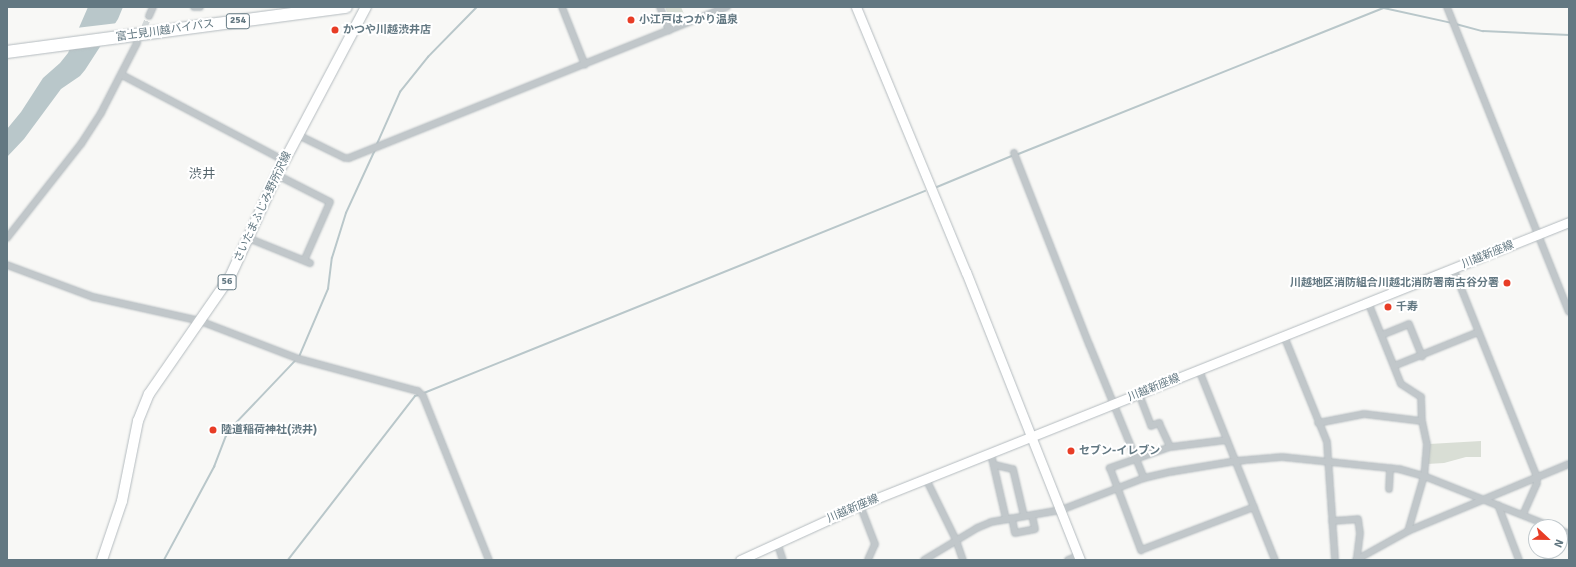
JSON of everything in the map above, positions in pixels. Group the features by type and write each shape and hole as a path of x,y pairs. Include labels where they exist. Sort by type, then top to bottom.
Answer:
{"highway":[{"name":"富士見川越バイパス","path":"134,36 280,7"},
{"name":"富士見川越バイパス","path":"7,45 134,36 346,7"},
{"name":"富士見川越バイパス","path":"7,52 53,42"}],"main road":[{"name":"さいたまふじみ野所沢線","path":"102,560 122,500 141,412 158,379 230,277 277,175 366,7"},
{"path":"856,7 1032,437 1079,558"},
{"name":"川越新座線","path":"740,560 860,505 1569,222"}],"street":[{"path":"149,16 153,7"},
{"path":"194,7 200,7"},
{"path":"562,7 585,65"},
{"path":"660,7 669,30"},
{"path":"298,134 345,158 349,158 727,7"},
{"path":"1447,7 1569,312"},
{"path":"7,238 71,158 101,113 122,75 134,36"},
{"path":"122,75 285,161"},
{"path":"1014,152 1089,344 1115,404 1144,478"},
{"path":"248,238 307,262 330,202 277,175"},
{"path":"7,266 93,297 200,321 299,360 418,391 424,398 488,560"},
{"path":"1453,268 1537,478 1537,483 1523,515"},
{"path":"1368,302 1401,384 1420,397 1422,421 1427,444 1424,476 1408,530"},
{"path":"1382,335 1409,324 1422,356"},
{"path":"1394,366 1422,356 1478,332"},
{"path":"1284,336 1327,442 1327,460 1335,560"},
{"path":"1200,370 1275,560"},
{"path":"1138,394 1151,426 1159,423 1170,447"},
{"path":"1318,423 1364,414 1422,421"},
{"path":"1227,440 1170,447 1110,468 1141,550 1254,507"},
{"path":"991,454 1009,519 1015,533 1035,529 1032,515"},
{"path":"924,560 977,528 1009,519 1061,510 1144,478 1236,461 1282,457 1327,460 1390,468 1424,476 1533,519"},
{"path":"1356,560 1408,530 1485,500 1569,464"},
{"path":"995,466 1013,470 1024,516"},
{"path":"1389,489 1390,468"},
{"path":"926,479 956,540 963,560"},
{"path":"860,505 875,544 868,560"},
{"path":"1498,505 1519,560"},
{"path":"1332,521 1358,519 1360,533 1356,560"},
{"path":"777,542 783,560"},
{"path":"1068,560 1079,558"}],"shaded area":[{"path":"88,7 123,7 118,19 85,70 80,76 61,89 24,139 7,157 7,129 21,112 43,78 60,63 68,53"},
{"path":"665,7 681,7 684,14 670,19"},
{"path":"1481,441 1481,457 1466,457 1444,463 1427,464 1429,444"}],"pier":[{"path":"118,23 103,46 67,50 76,28"}],"waterway":[{"path":"377,144 400,92 428,57 477,7"},
{"path":"1016,155 1384,8 1452,23"},
{"path":"1456,24 1483,31 1569,35"},
{"path":"299,357 328,289 332,258 346,213 375,150"},
{"path":"937,187 1012,156"},
{"path":"424,393 925,191"},
{"path":"164,560 214,467 226,436 234,425 296,360"},
{"path":"288,560 415,396 419,395"}],"tunnel":[{"path":"141,35 149,16"}],"place":[{"name":"小江戸はつかり温泉","path":"631,20"},
{"name":"かつや川越渋井店","path":"335,30"},
{"name":"川越地区消防組合川越北消防署南古谷分署","path":"1507,283"},
{"name":"千寿","path":"1388,307"},
{"name":"陸道稲荷神社(渋井)","path":"213,430"},
{"name":"セブン-イレブン","path":"1071,451"}],"district":[{"name":"渋井","path":"202,174"}]}
